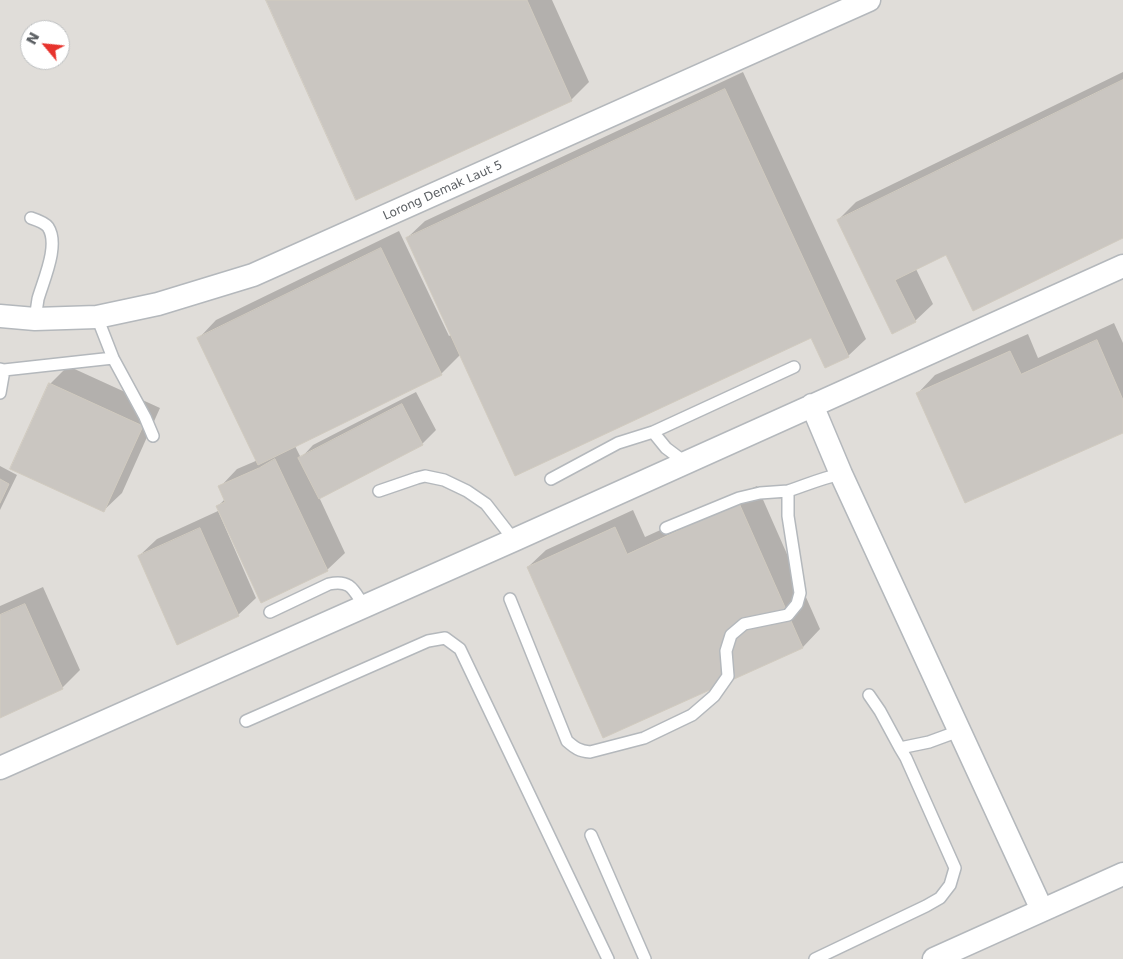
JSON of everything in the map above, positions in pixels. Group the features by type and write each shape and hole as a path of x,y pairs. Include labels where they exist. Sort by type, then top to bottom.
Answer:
{"street":[{"name":"Lorong Demak Laut 5","path":"0,316 35,319 97,317 158,304 253,275 869,0"},
{"path":"0,768 514,540 1123,266"},
{"path":"812,405 841,474 1042,910"},
{"path":"934,959 1123,874"}],"lane":[{"path":"31,218 47,225 53,241 49,267 38,299 35,319"},
{"path":"97,317 113,358 145,417 153,436"},
{"path":"0,392 2,369 113,358"},
{"path":"551,479 618,443 653,432 794,367"},
{"path":"653,432 666,448 686,462"},
{"path":"666,528 739,498 760,493 788,490 841,474"},
{"path":"379,491 425,476 444,480 467,491 486,504 514,540"},
{"path":"510,599 567,740 576,749 582,752 590,752 644,738 692,715 714,696 728,676 726,650 730,636 744,624 788,615 797,604 800,593 788,516 788,490"},
{"path":"270,612 329,584 338,582 345,583 351,587 364,606"},
{"path":"246,722 428,641 445,638 460,649 608,959"},
{"path":"816,959 940,898 950,885 955,868 906,758 870,695"},
{"path":"900,748 929,742 959,731"},
{"path":"591,835 645,959"}],"shaded area":[{"path":"0,0 1123,0 1123,959 0,959"}],"building":[{"path":"266,0 527,0 572,101 356,200"},
{"path":"1123,80 1123,238 973,311 946,255 895,280 916,322 892,334 837,220"},
{"path":"725,89 849,357 825,368 811,338 515,476 406,238"},
{"path":"381,248 442,375 258,465 197,338"},
{"path":"1097,340 1123,400 1123,433 965,503 916,393 1010,351 1021,374"},
{"path":"49,383 143,426 104,512 10,469"},
{"path":"402,404 423,445 319,499 298,458"},
{"path":"275,459 328,571 261,603 216,506 225,502 218,486"},
{"path":"0,479 9,484 0,503"},
{"path":"739,503 803,648 603,738 527,567 615,527 627,554"},
{"path":"200,528 239,616 177,645 138,556"},
{"path":"25,604 63,689 0,718 0,615"}]}
